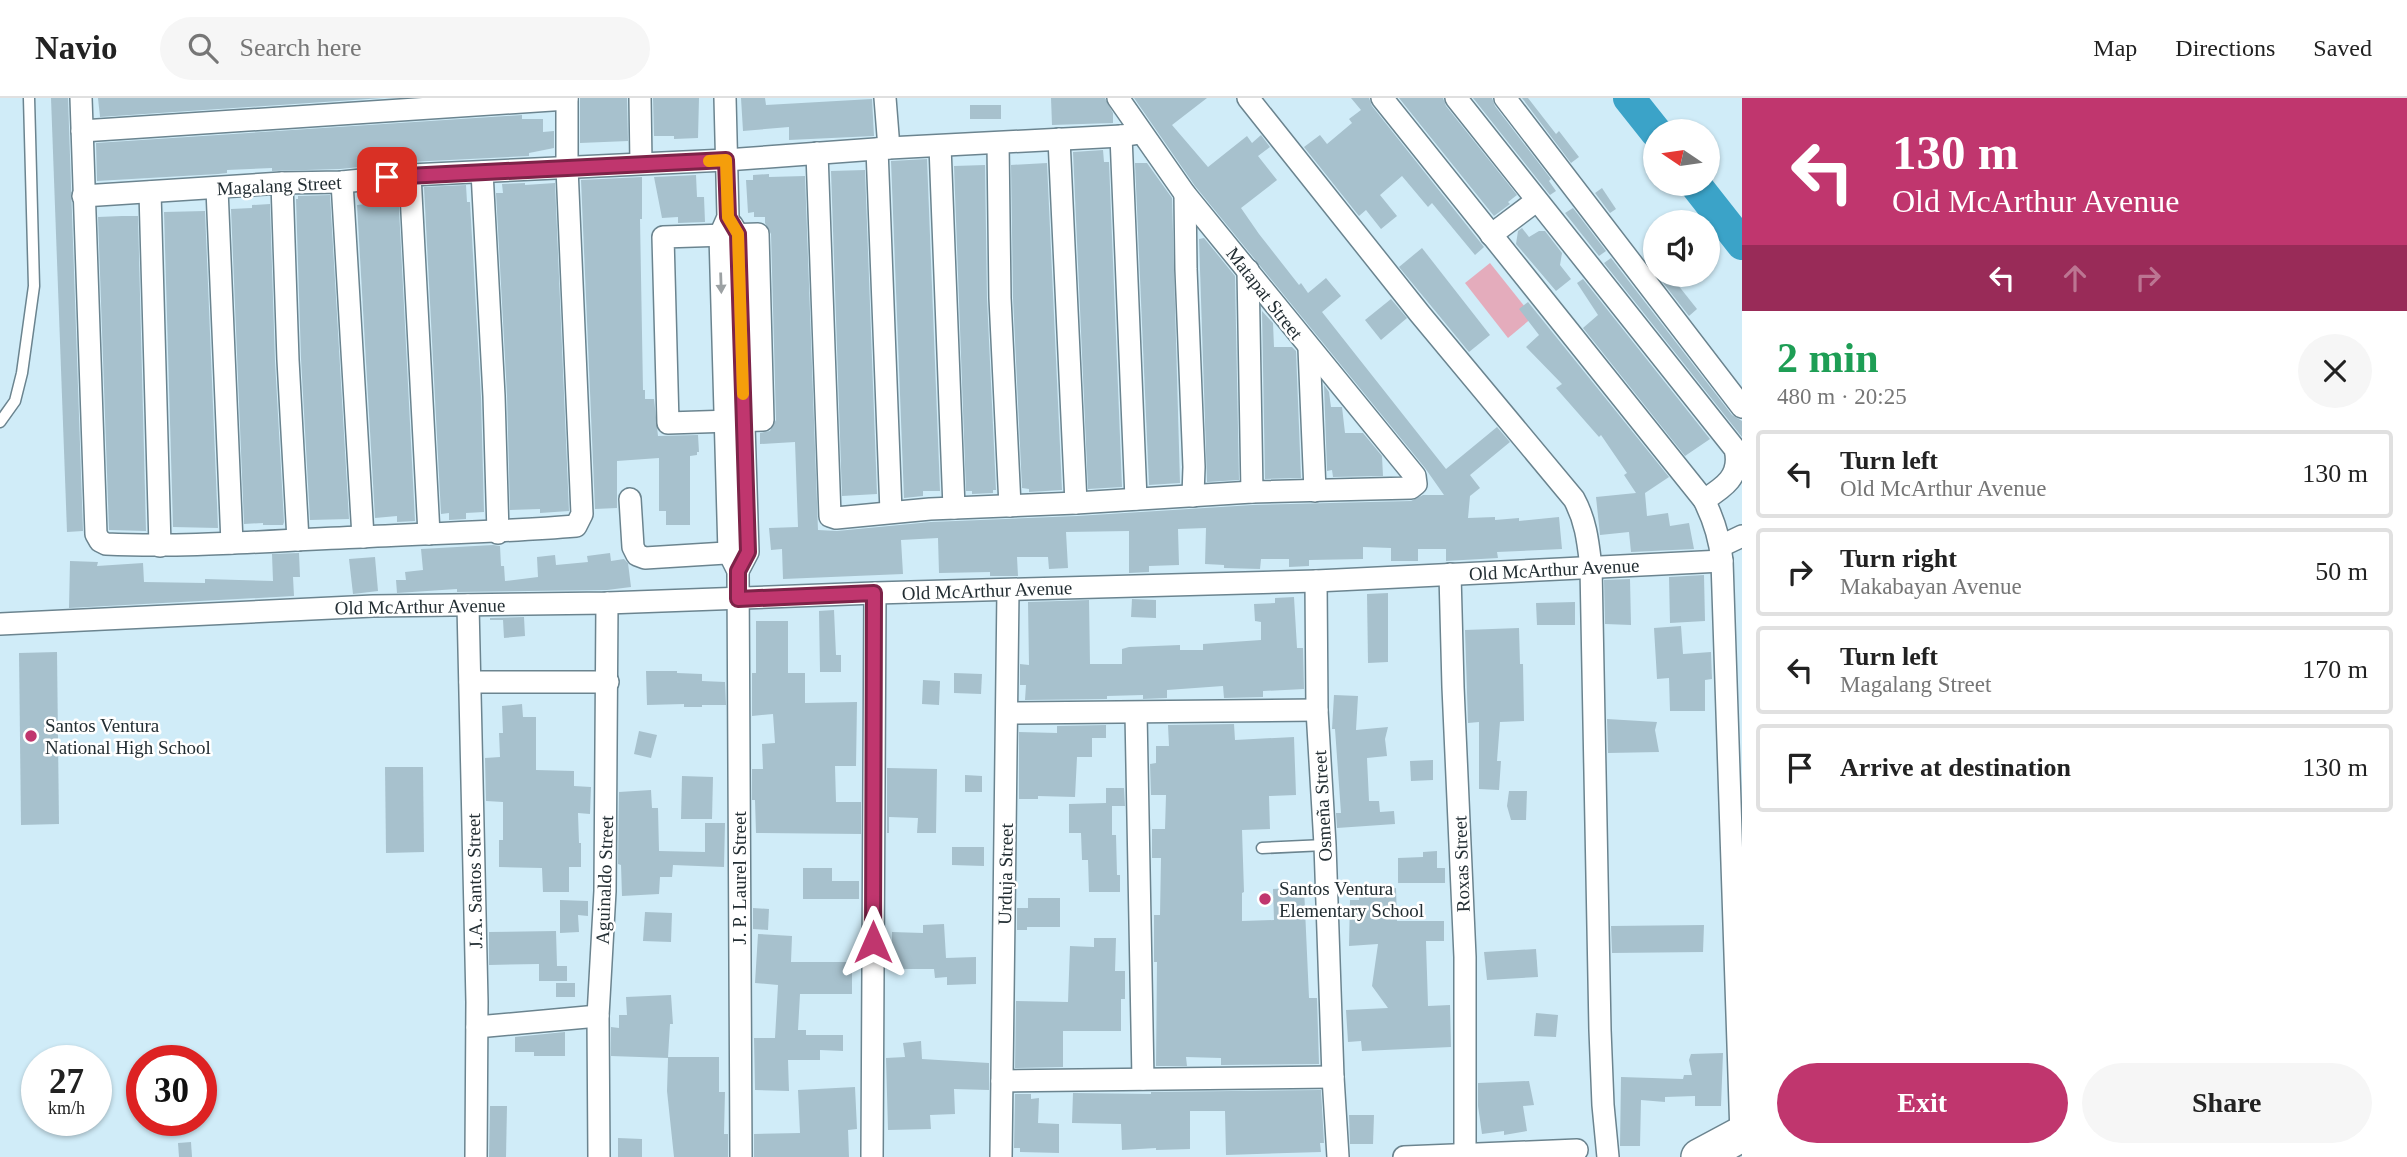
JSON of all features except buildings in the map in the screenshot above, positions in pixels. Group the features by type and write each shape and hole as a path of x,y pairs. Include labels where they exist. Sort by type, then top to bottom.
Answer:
{"highway":[{"path":"1699,1157 1741,1134"}],"street":[{"path":"81,98 83,196 96,534 100,541 106,544 160,547 498,533 576,526 582,514 567,168 567,99 82,131"},
{"path":"640,98 641,163"},
{"name":"J. P. Laurel Street","path":"725,98 738,559 741,1157"},
{"path":"885,98 883,148 891,512"},
{"name":"Matapat Street","path":"1118,98 1131,134 1248,270 1415,476 1416,484 1411,488 1315,491"},
{"path":"1248,98 1574,499 1582,514 1587,530 1591,567 1601,1043 1608,1157"},
{"path":"1382,98 1704,500 1712,516 1722,554 1741,1134"},
{"path":"1456,98 1735,449 1740,459 1736,475 1727,486 1704,500"},
{"path":"1505,98 1742,407"},
{"path":"1131,134 1136,499"},
{"name":"Magalang Street","path":"83,196 1131,134"},
{"path":"1059,139 1076,503"},
{"path":"998,143 1000,298 1010,506"},
{"path":"940,146 954,508"},
{"path":"817,153 830,516 836,518 954,508 1315,491 1309,348"},
{"path":"482,172 498,533"},
{"path":"410,175 429,534"},
{"path":"341,182 363,537"},
{"path":"282,183 298,540"},
{"path":"217,189 232,543"},
{"path":"150,192 160,547"},
{"path":"1185,194 1193,496"},
{"path":"1491,236 1536,201"},
{"path":"728,229 758,234 763,420 668,423 663,237 728,229"},
{"path":"1248,270 1252,492"},
{"path":"630,499 632,547 637,555 645,558 738,559"},
{"path":"1722,554 1742,536"},
{"name":"Old McArthur Avenue","path":"0,624 361,607 607,603 1316,581 1591,567 1722,554"},
{"name":"Roxas Street","path":"1450,573 1465,957 1465,1155"},
{"name":"Osmeña Street","path":"1316,581 1317,710 1325,845 1332,1077 1338,1157"},
{"name":"Urduja Street","path":"1001,1157 1008,590"},
{"path":"872,1157 874,593"},
{"name":"Aguinaldo Street","path":"599,1157 598,1016 604,891 607,603"},
{"name":"J.A. Santos Street","path":"468,605 477,1027 477,1157"},
{"path":"470,682 608,682"},
{"path":"1007,713 1317,710"},
{"path":"1136,713 1143,1079"},
{"path":"477,1027 598,1016"},
{"path":"1002,1081 1332,1077"},
{"path":"1404,1157 1577,1150"}],"lane":[{"path":"0,422 15,401 22,373 34,286 29,98"},
{"path":"1262,848 1325,845"}],"shaded area":[{"path":"1490,263 1533,317 1508,338 1465,283"}],"waterway":[{"path":"1629,98 1646,119"},
{"path":"1704,196 1742,244"}],"slow traffic":[{"path":"709,161 726,160 728,217 738,234 743,394"}],"place":[{"name":"Santos Ventura National High School","path":"31,736"},
{"name":"Santos Ventura Elementary School","path":"1265,899"}],"route":[{"path":"387,177 726,160 728,217 738,234 748,552 738,571 738,599 874,593 873,942"}]}
